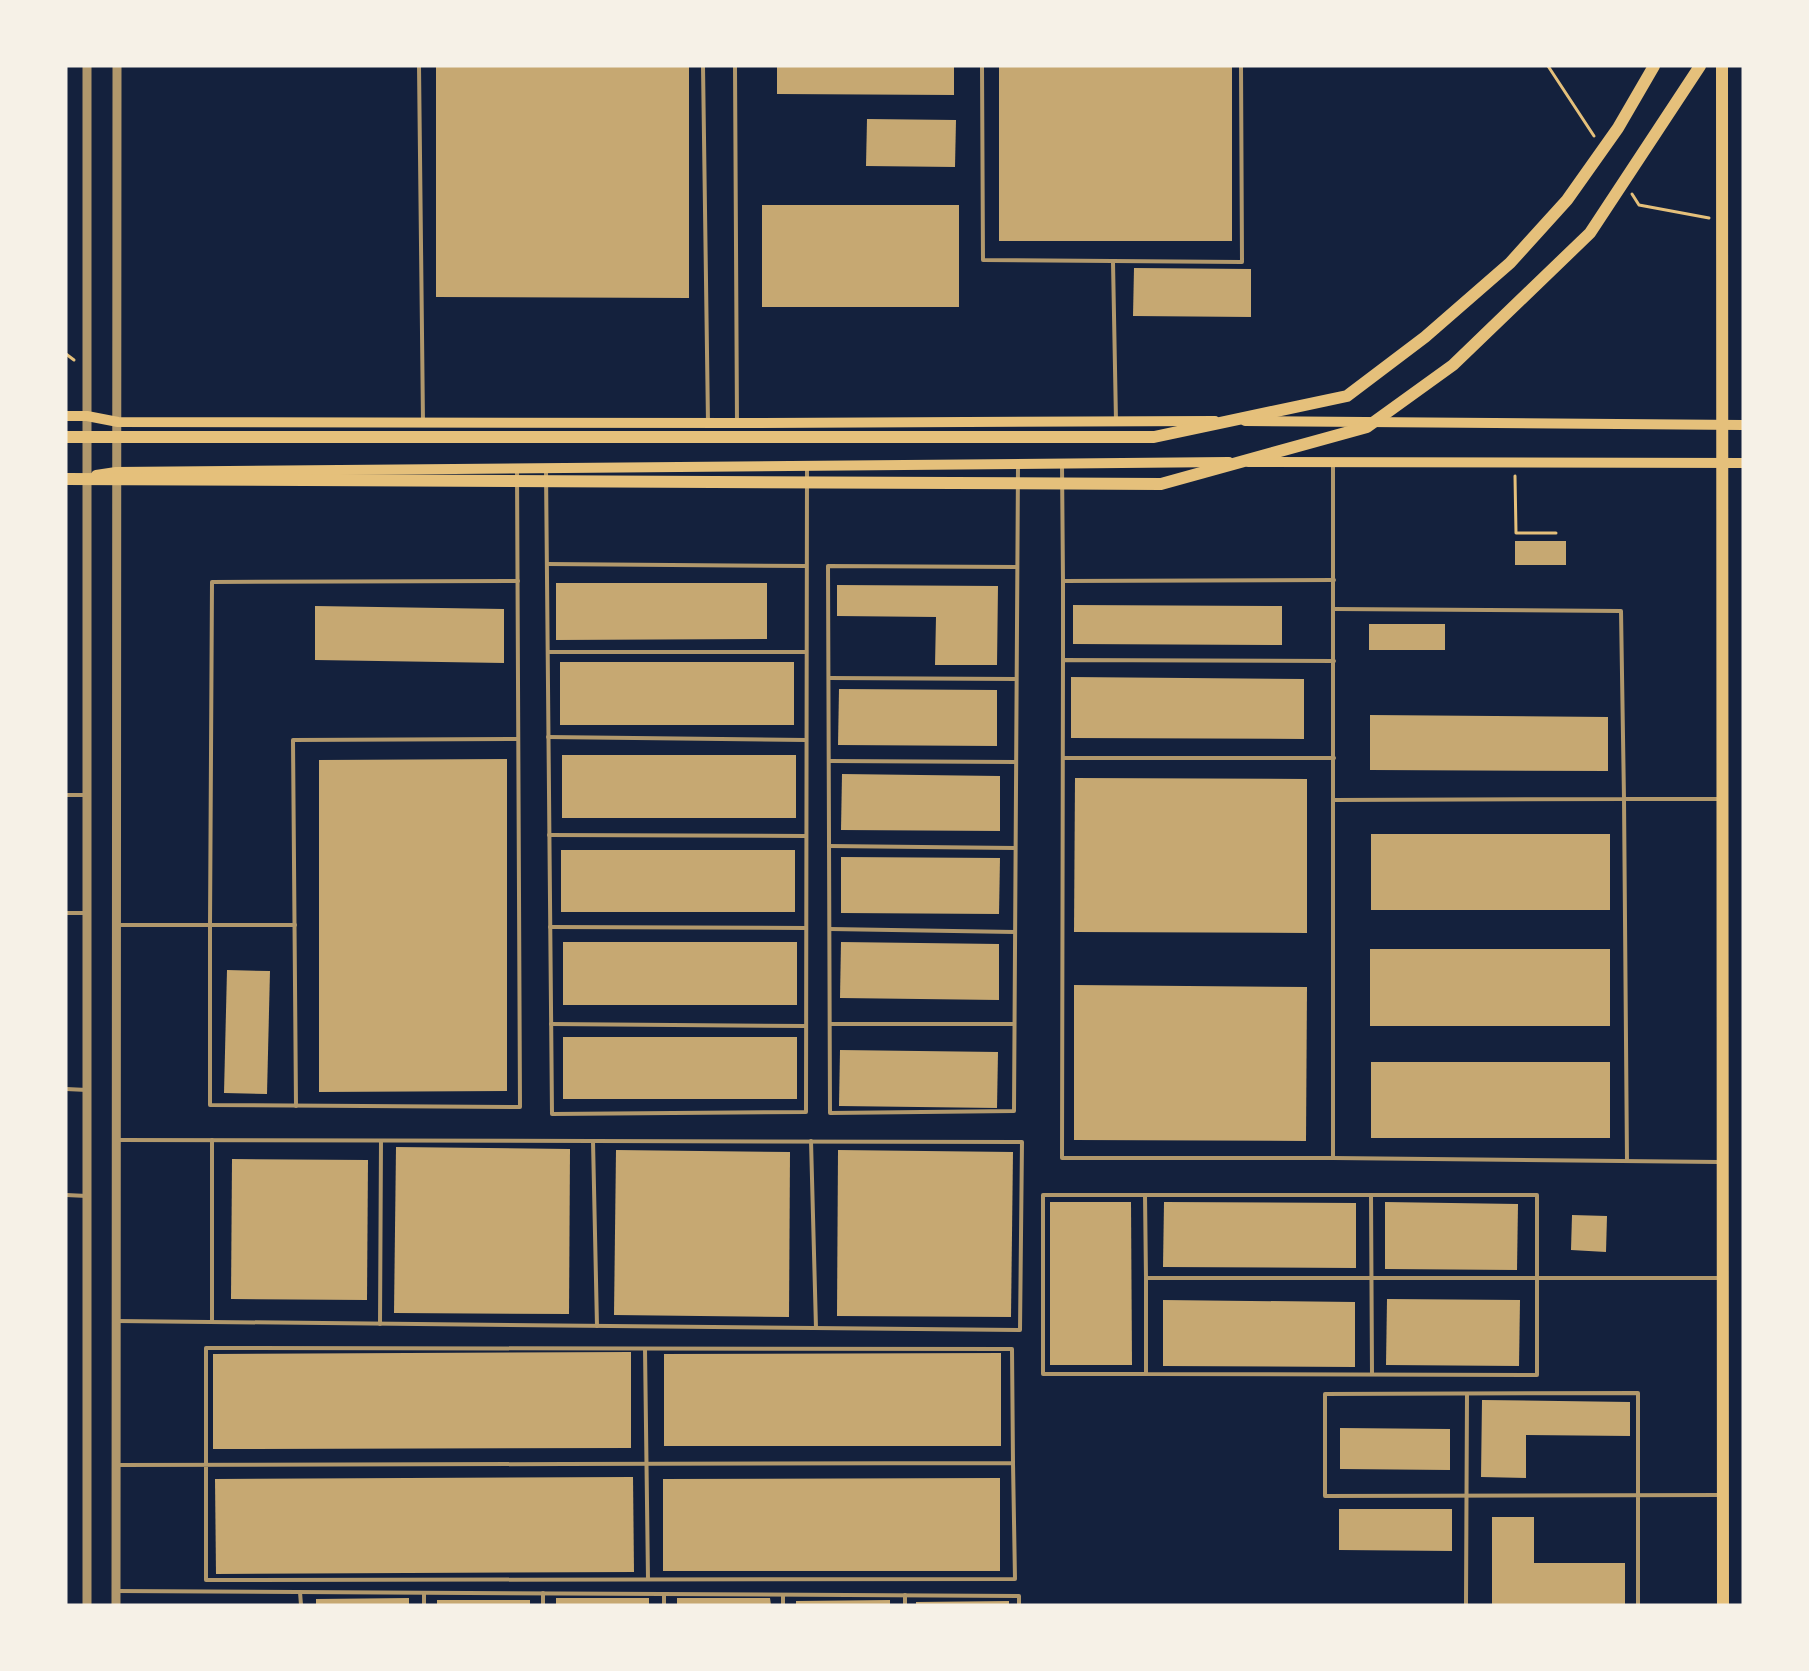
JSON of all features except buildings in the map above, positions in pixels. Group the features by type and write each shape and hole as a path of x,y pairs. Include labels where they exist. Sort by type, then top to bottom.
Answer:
{"main road":[{"path":"66,437 1154,437 1347,396 1425,338 1509,263 1567,201 1618,128 1654,66"},
{"path":"66,477 1161,484 1367,427 1453,365 1590,232 1700,66"},
{"path":"1722,66 1723,1605"},
{"path":"66,416 87,416 118,422 1116,421 1743,425"},
{"path":"66,477 116,472 1333,461 1743,464"}],"street":[{"path":"87,66 87,1605"},
{"path":"116,1605 117,66"}],"lane":[{"path":"419,66 423,422"},
{"path":"703,66 708,423"},
{"path":"735,66 737,423"},
{"path":"982,66 983,260 1242,262 1240,66"},
{"path":"1113,262 1116,421"},
{"path":"1333,461 1333,1158"},
{"path":"1017,567 828,566 830,1113 1014,1111 1018,464"},
{"path":"1062,464 1062,1158 1723,1162"},
{"path":"546,469 552,1114 806,1112 807,466"},
{"path":"517,469 518,581 519,739 520,1107 210,1105 212,582 518,581"},
{"path":"547,564 806,566"},
{"path":"1063,581 1334,580"},
{"path":"1334,609 1621,611 1627,1161"},
{"path":"548,652 806,652"},
{"path":"1063,660 1334,661"},
{"path":"829,678 1016,679"},
{"path":"548,737 806,740"},
{"path":"296,1106 293,740 519,739"},
{"path":"1063,758 1334,758"},
{"path":"829,761 1016,762"},
{"path":"66,795 87,795"},
{"path":"1334,800 1723,799"},
{"path":"549,835 806,836"},
{"path":"830,846 1015,848"},
{"path":"66,913 87,913"},
{"path":"116,925 295,925"},
{"path":"550,927 806,928"},
{"path":"830,929 1015,932"},
{"path":"551,1024 806,1026"},
{"path":"830,1024 1014,1024"},
{"path":"66,1089 87,1090"},
{"path":"116,1140 1022,1142 1020,1330 116,1321"},
{"path":"212,1140 212,1322"},
{"path":"380,1324 381,1141"},
{"path":"593,1141 597,1326"},
{"path":"812,1142 816,1328"},
{"path":"66,1195 87,1196"},
{"path":"1044,1195 1145,1195 1537,1195 1537,1375 1043,1374 1044,1195"},
{"path":"1145,1195 1146,1374"},
{"path":"1371,1195 1372,1374"},
{"path":"1146,1278 1723,1278"},
{"path":"206,1348 1012,1349 1013,1463 1015,1579 206,1580 206,1348"},
{"path":"645,1349 648,1579"},
{"path":"1638,1605 1637,1495 1638,1394 1325,1394 1325,1496 1466,1496 1637,1495 1723,1495"},
{"path":"1466,1605 1467,1394"},
{"path":"116,1465 1013,1463"},
{"path":"116,1591 1018,1596 1018,1605"},
{"path":"300,1592 301,1605"},
{"path":"424,1593 424,1605"},
{"path":"543,1593 543,1605"},
{"path":"664,1594 664,1605"},
{"path":"783,1595 783,1605"},
{"path":"904,1595 905,1605"}],"path":[{"path":"1515,462 1516,532 1556,532"}]}
